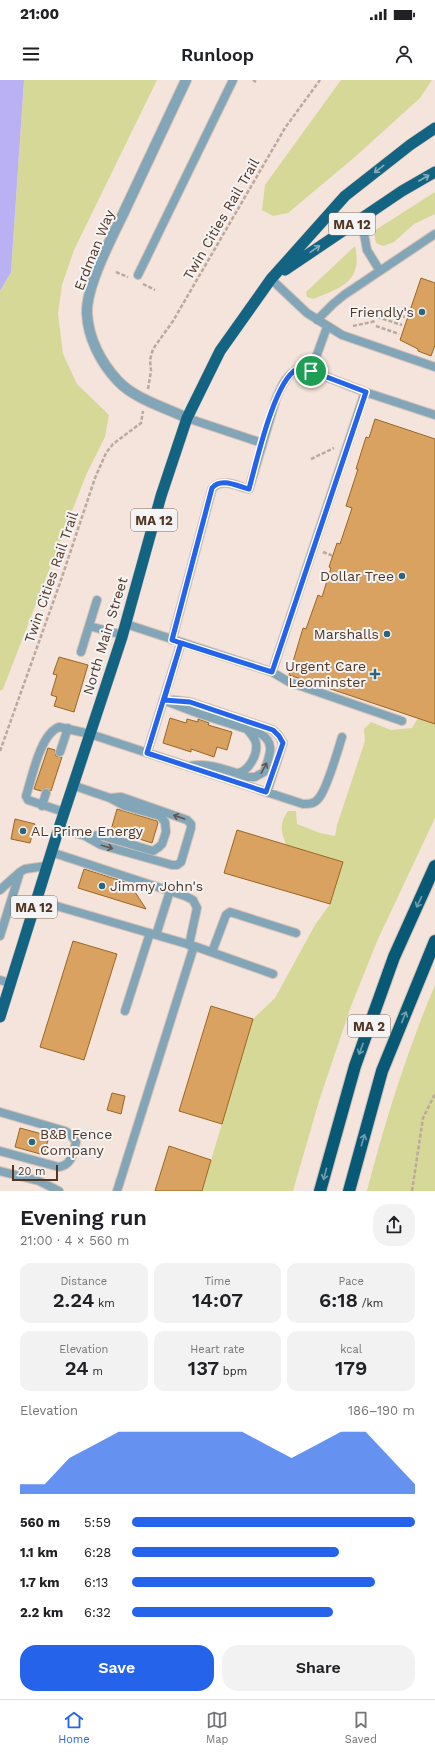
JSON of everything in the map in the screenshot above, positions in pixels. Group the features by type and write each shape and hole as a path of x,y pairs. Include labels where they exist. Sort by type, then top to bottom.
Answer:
{"highway":[{"name":"North Main Street","path":"0,1017 5,982 36,900 72,785 126,624 161,496 187,418 220,351 271,280 344,196 410,145 435,128"},
{"name":"North Main Street","path":"271,280 361,218 435,172"},
{"name":"MA 2","path":"320,1191 355,1066 394,956 435,866"},
{"name":"MA 2","path":"349,1191 382,1071 435,941"}],"street":[{"name":"Erdman Way","path":"186,80 89,291 87,313 90,332 96,350 118,381 137,395 187,418"}],"lane":[{"path":"138,275 233,80"},
{"path":"361,218 367,250 380,271"},
{"path":"317,320 333,304 435,234"},
{"path":"271,280 294,302 317,320 342,335 364,344 435,367"},
{"path":"311,371 327,327"},
{"path":"172,640 212,488 215,485 224,482 249,489 276,399 282,385 291,374 297,369 304,368 366,392 435,415"},
{"path":"272,672 366,392"},
{"path":"187,418 262,443"},
{"path":"81,652 97,600"},
{"path":"126,624 272,672 289,682 402,721"},
{"path":"89,626 122,635"},
{"path":"147,753 181,643"},
{"path":"164,700 200,714 264,735 271,745 271,750 264,772 261,774 248,776 199,764 189,767"},
{"path":"164,700 190,702 273,730 283,743 266,792"},
{"path":"64,812 42,806 28,800 26,796 48,735 60,727 90,734 303,804 314,803 322,794 342,737"},
{"path":"60,752 68,728"},
{"path":"238,774 250,767 256,748 256,741 247,729"},
{"path":"72,785 110,798 125,806 160,816 165,822 166,826 160,848 153,851 103,836 90,838"},
{"path":"42,806 46,793"},
{"path":"58,828 90,838 101,845 172,865 177,865 181,862 190,828 190,822 120,797 110,798"},
{"path":"51,852 170,891 193,900 197,908 191,945 117,1191"},
{"path":"0,890 25,869 46,866"},
{"path":"0,936 20,872"},
{"path":"125,1011 170,891"},
{"path":"36,900 191,945 273,974"},
{"path":"212,952 226,915 230,912 296,933"},
{"path":"0,1112 65,1131 71,1135 76,1142 71,1160 66,1165 59,1167 0,1151"},
{"path":"0,1171 39,1181 59,1191"}],"path":[{"name":"Twin Cities Rail Trail","path":"151,371 150,360 156,343 173,321 285,128 320,80"},
{"path":"379,310 404,317"},
{"path":"377,317 402,325"},
{"path":"376,326 399,334"},
{"name":"Twin Cities Rail Trail","path":"0,751 60,583 95,478 106,453 113,444 141,423"},
{"path":"311,459 339,445"},
{"path":"412,1191 423,1118 435,1094"}],"green space":[{"path":"24,80 157,80 74,250 62,285 58,314 63,354 77,384 109,415 105,437 86,475 3,689 0,691 0,291 11,272"},
{"path":"341,80 432,80 420,98 356,156 288,213 273,216 262,210 265,185"},
{"path":"435,192 435,214 414,224 394,242 383,246 376,243 374,231"},
{"path":"355,246 357,258 356,268 348,282 333,291 313,299 307,297 306,292"},
{"path":"418,718 435,724 435,818 378,939 351,1006 319,1101 293,1191 202,1191 253,1019 275,998 315,925 330,904 342,862 286,845 282,831 283,820 288,811 296,811 297,824 320,833 335,836 337,825 365,741 364,729 371,722 391,730 412,728"},
{"path":"435,985 435,1191 367,1191 397,1086"}],"shaded area":[{"path":"0,80 24,80 11,272 0,291"}],"building":[{"name":"Friendly's","path":"421,278 435,283 435,345 431,356 418,351 418,349 400,340"},
{"path":"375,419 435,439 435,724 289,675 303,628 306,629 318,595 322,597 331,568 329,567 337,543 340,544 352,508 346,506 358,469 356,469 366,437 369,438"},
{"path":"59,657 88,665 74,712 54,706 57,697 51,695 57,675 53,674"},
{"path":"170,718 186,723 187,719 198,722 198,719 209,723 208,725 232,732 227,750 217,747 214,757 191,749 191,752 163,743"},
{"name":"AL Prime Energy","path":"48,748 55,750 56,756 62,757 51,791 45,788 41,791 34,789"},
{"path":"117,809 157,821 158,823 152,843 111,830"},
{"name":"AL Prime Energy","path":"15,819 35,824 30,843 11,839"},
{"path":"237,830 343,862 330,904 224,873"},
{"name":"Jimmy John's","path":"84,869 125,882 127,890 135,892 146,909 78,888"},
{"path":"73,941 117,954 84,1060 40,1047"},
{"path":"211,1006 253,1019 222,1124 179,1111"},
{"path":"112,1093 125,1096 121,1114 107,1110"},
{"name":"B&B Fence Company","path":"20,1128 49,1136 44,1155 15,1147"},
{"path":"169,1146 211,1160 202,1191 155,1191"}],"place":[{"name":"Friendly's","path":"422,312"},
{"name":"Dollar Tree","path":"402,576"},
{"name":"Marshalls","path":"387,634"},
{"name":"Urgent Care Leominster","path":"375,674"},
{"name":"AL Prime Energy","path":"23,831"},
{"name":"Jimmy John's","path":"102,886"},
{"name":"B&B Fence Company","path":"32,1142"}],"route":[{"path":"311,371 304,368 297,369 282,385 262,443 249,489 224,482 219,483 212,488 172,640 181,643 147,753 266,792 283,743 282,739 273,730 190,702 164,700 181,643 272,672 366,392 311,371"}]}
